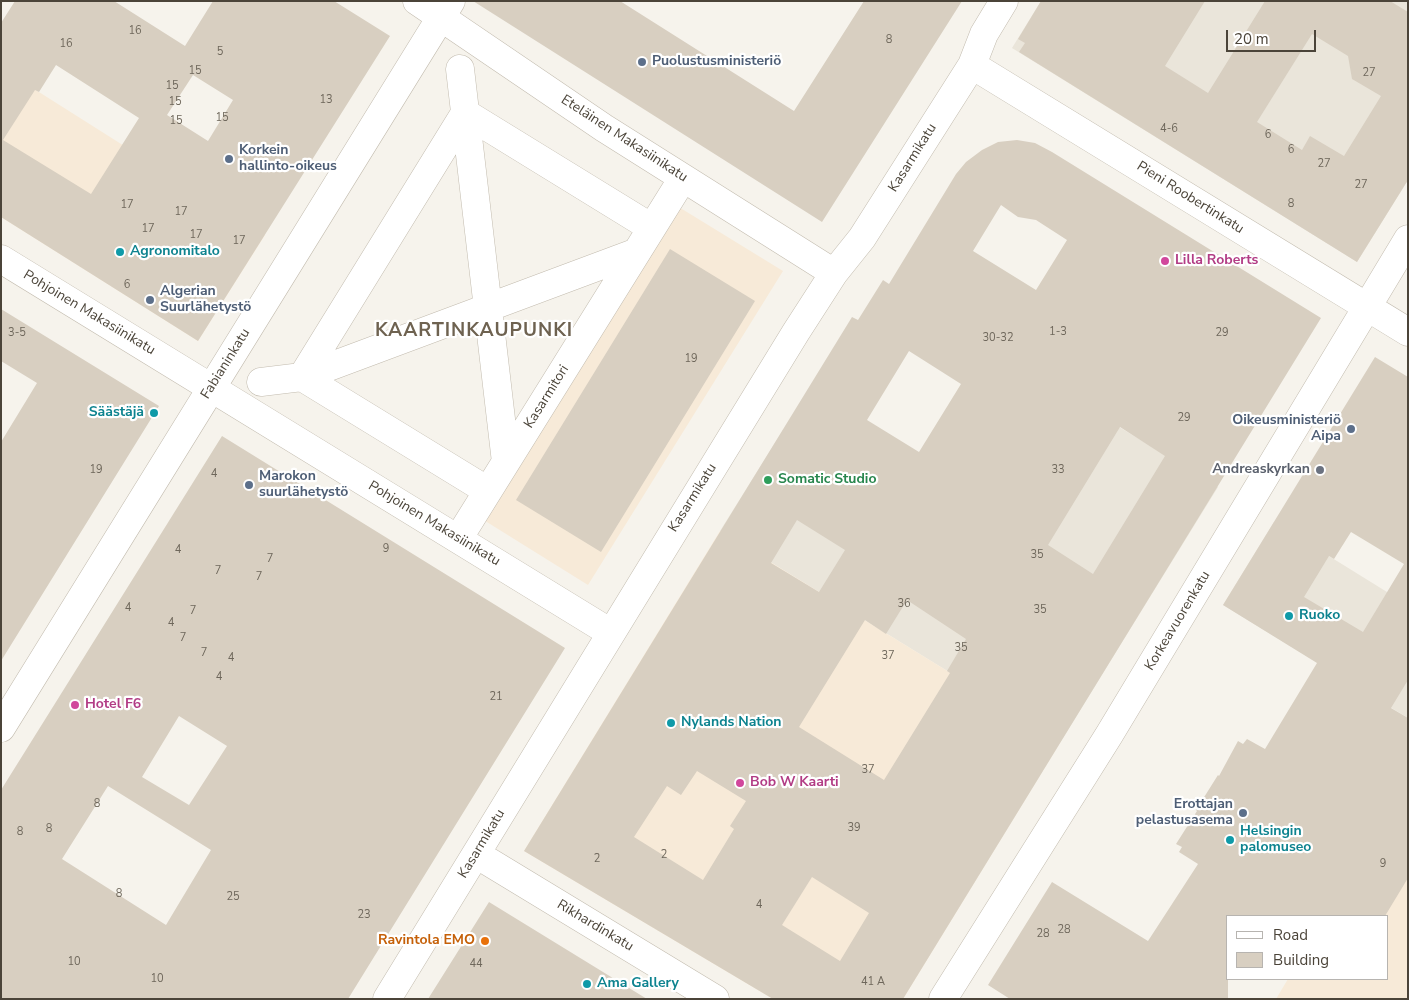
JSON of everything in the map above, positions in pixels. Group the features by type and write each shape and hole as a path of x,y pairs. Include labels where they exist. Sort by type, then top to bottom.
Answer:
{"street":[{"name":"Eteläinen Makasiinikatu","path":"417,1 446,10 604,128 834,273"},
{"name":"Kasarmikatu","path":"387,999 611,632 834,273 862,238 972,64 984,34 1004,1"},
{"name":"Fabianinkatu","path":"1,728 446,10"},
{"name":"Pieni Roobertinkatu","path":"972,64 1408,332"},
{"path":"460,69 506,462"},
{"path":"465,113 652,228"},
{"path":"302,377 465,113"},
{"name":"Kasarmitori","path":"458,539 683,178"},
{"name":"Korkeavuorenkatu","path":"946,998 1109,735 1408,239"},
{"path":"261,382 302,377 637,252"},
{"name":"Pohjoinen Makasiinikatu","path":"1,259 611,632"},
{"path":"302,377 488,491"},
{"name":"Rikhardinkatu","path":"476,854 715,999"}],"shaded area":[{"path":"1041,1 1408,1 1408,180 1357,262 1012,48"},
{"path":"1,68 265,235 198,341 1,217"},
{"path":"669,201 783,271 588,585 474,514"},
{"path":"1055,388 1218,487 1061,741 720,531 790,419 968,529"},
{"name":"Ruoko","path":"1274,522 1408,605 1408,718 1223,605"},
{"path":"720,531 1061,741 903,999 773,999 524,851"},
{"path":"1408,783 1408,999 1276,999 1287,980 1389,980 1389,915 1328,915"}],"building":[{"path":"15,1 114,1 185,46 213,1 334,1 390,36 198,341 1,217 1,23","holes":["56,65 139,118 91,194 3,140 35,90 39,92","193,75 233,100 208,141 167,115"]},
{"name":"Puolustusministeriö","path":"473,1 620,1 794,111 864,1 962,1 822,222"},
{"path":"1041,1 1205,1 1165,66 1208,93 1265,1 1390,1 1408,12 1408,180 1357,262 1019,52 1025,43 1018,39","holes":["1312,34 1348,56 1352,79 1381,96 1344,156 1310,136 1302,150 1257,122"]},
{"path":"1017,140 1035,143 1052,152 1321,318 903,999 773,999 524,851 852,317 858,320 883,280 889,284 956,174 966,162 982,150 998,142","holes":["1001,205 1018,217 1036,220 1067,240 1036,290 973,251","909,351 961,384 919,452 867,420","1120,427 1165,456 1093,574 1048,545","797,520 845,550 819,592 771,563","907,600 966,639 947,671 950,673 884,780 799,727 865,620 886,634","697,771 746,801 730,826 734,829 703,880 634,837 667,786 681,795","812,877 869,913 840,961 782,925"]},
{"path":"670,249 755,301 601,552 516,500"},
{"path":"1,309 159,406 1,661 1,442 37,383 1,361"},
{"path":"1375,357 1408,377 1408,680 1391,708 1408,718 1408,878 1386,915 1226,915 1226,980 1228,980 1228,999 1010,999 988,985 1052,882 1148,941 1198,864 1179,852 1182,847 1176,844 1196,810 1219,776 1238,741 1243,744 1247,739 1265,749 1317,663 1223,605","holes":["1351,532 1404,564 1363,632 1304,597 1329,556 1334,559"]},
{"path":"222,436 565,648 348,999 1,999 1,790","holes":["179,716 227,746 189,805 142,777","108,786 211,850 166,925 62,859"]},
{"path":"489,902 647,999 428,999"}],"place":[{"name":"Puolustusministeriö","path":"642,62"},
{"name":"Korkein hallinto-oikeus","path":"229,159"},
{"name":"Agronomitalo","path":"120,252"},
{"name":"Lilla Roberts","path":"1165,261"},
{"name":"Algerian Suurlähetystö","path":"150,300"},
{"name":"Säästäjä","path":"154,413"},
{"name":"Oikeusministeriö Aipa","path":"1351,429"},
{"name":"Andreaskyrkan","path":"1320,470"},
{"name":"Somatic Studio","path":"768,480"},
{"name":"Marokon suurlähetystö","path":"249,485"},
{"name":"Ruoko","path":"1289,616"},
{"name":"Hotel F6","path":"75,705"},
{"name":"Nylands Nation","path":"671,723"},
{"name":"Bob W Kaarti","path":"740,783"},
{"name":"Erottajan pelastusasema","path":"1243,813"},
{"name":"Helsingin palomuseo","path":"1230,840"},
{"name":"Ravintola EMO","path":"485,941"},
{"name":"Ama Gallery","path":"587,984"}],"district":[{"name":"KAARTINKAUPUNKI","path":"474,331"}]}
